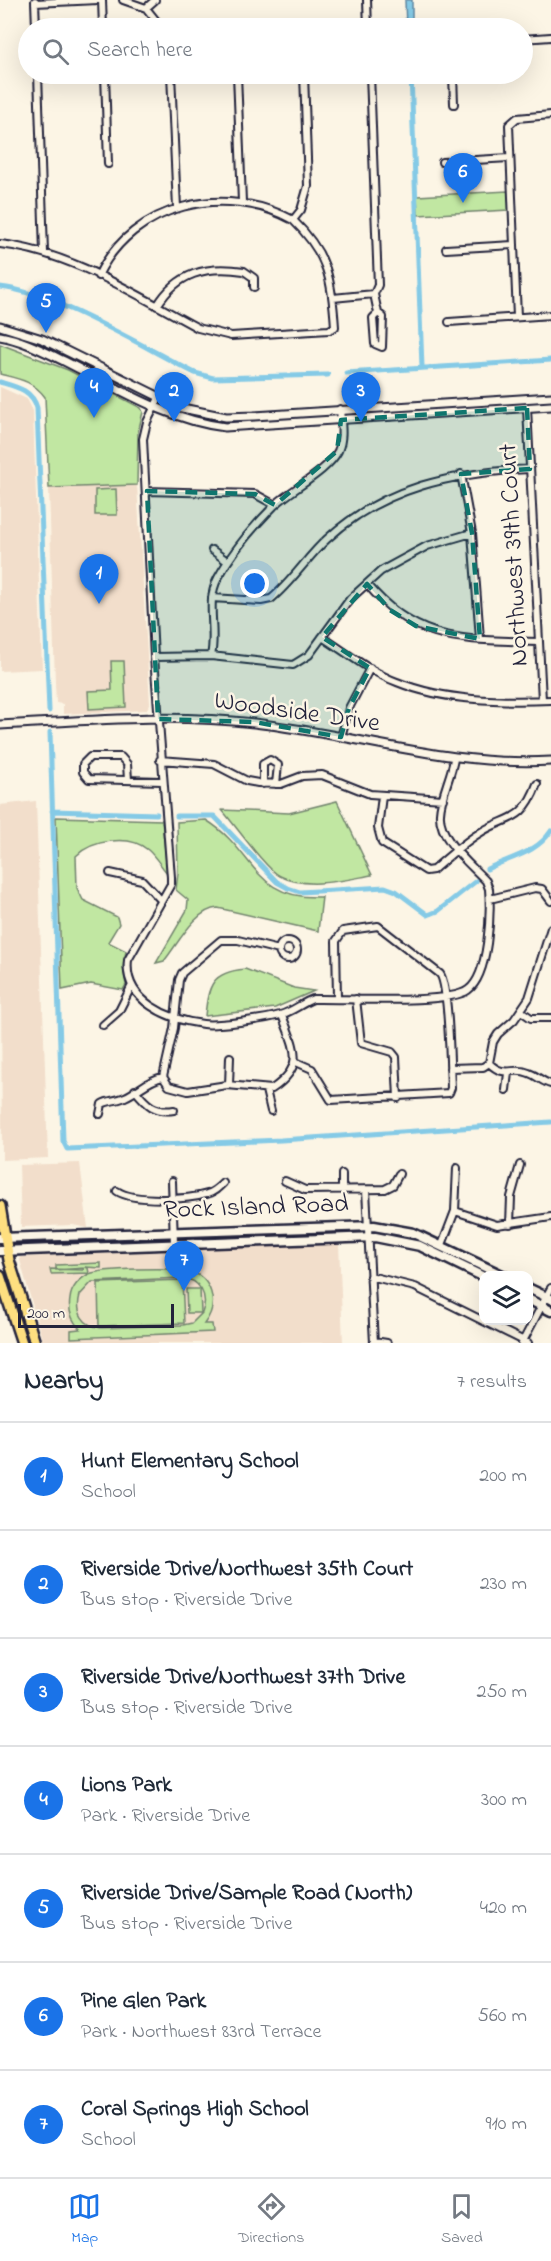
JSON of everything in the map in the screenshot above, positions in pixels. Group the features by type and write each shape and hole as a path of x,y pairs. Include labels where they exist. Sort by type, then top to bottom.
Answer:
{"main road":[{"path":"0,1206 3,1251 36,1343"},
{"name":"Rock Island Road","path":"2,1238 368,1226 413,1233 496,1271"},
{"path":"215,1231 215,1242"},
{"name":"Rock Island Road","path":"3,1251 369,1237 420,1246 479,1275"},
{"path":"0,1276 22,1343"},
{"path":"533,1290 550,1295"},
{"path":"533,1302 551,1311"}],"street":[{"path":"36,18 35,1 100,0 102,18"},
{"path":"123,0 146,8 154,18"},
{"path":"146,8 155,0"},
{"path":"367,0 368,18"},
{"path":"533,38 551,37"},
{"path":"38,84 44,252"},
{"path":"105,84 108,164"},
{"path":"171,84 177,208"},
{"path":"237,84 242,202"},
{"path":"293,220 302,210 308,186 304,84"},
{"path":"370,84 378,285 374,294 378,313 382,317 384,344 378,347 375,344 373,318 378,313"},
{"path":"453,84 454,104"},
{"path":"517,317 509,125 511,120 551,115"},
{"path":"442,162 509,158"},
{"path":"0,244 44,252 98,276 198,328 231,336 328,330 334,327 330,277 317,246 293,220 264,206 242,202 177,208 157,216 123,238 107,256 98,276"},
{"path":"446,249 513,245"},
{"path":"157,306 168,288 178,280 202,272 244,271 254,278 255,287"},
{"path":"333,298 374,294"},
{"path":"449,322 551,315"},
{"path":"0,326 42,339 159,398 197,413 226,417 551,397"},
{"path":"0,336 29,344 155,407 203,424 225,427 551,406"},
{"path":"159,398 147,422 143,439 160,760 171,884 160,899 128,960 126,971 132,987 156,1010 174,1017 219,1025 282,1015 307,1001 337,998 408,1000 460,994 474,985 484,955 490,899 486,881 457,850 441,822 443,798 454,759"},
{"name":"Northwest 39th Court","path":"527,408 542,700"},
{"path":"211,656 212,598 216,581 227,561 275,506 328,463 337,451 341,438 340,409"},
{"path":"212,598 261,601 271,599 305,560 349,522 406,490 461,474 530,469"},
{"path":"461,474 472,533 480,639"},
{"path":"147,491 255,494 275,506"},
{"path":"154,657 211,656 293,665 309,655 338,612 381,571 406,556 448,538 472,533"},
{"path":"212,550 227,561"},
{"path":"367,584 390,610 416,627 434,633 480,639 539,642"},
{"path":"322,637 395,682 451,696 551,700"},
{"path":"341,737 349,708 370,668"},
{"name":"Woodside Drive","path":"0,725 158,719 254,722 454,759 551,762"},
{"path":"128,780 127,764 121,758 90,757 83,764 83,772 89,779 162,781"},
{"path":"160,760 214,764 247,781 263,784 276,784 302,776 322,775 382,796 443,798"},
{"path":"263,784 263,764 270,760 278,765 276,784"},
{"path":"382,796 379,836 387,849 426,871 433,870 483,831 517,816 532,797 537,784"},
{"path":"110,873 142,880 160,899"},
{"path":"490,899 535,888 548,894 551,901"},
{"path":"296,1062 312,1069 331,1101 449,1093 450,1068 445,996 443,979 440,974 383,929 371,925 343,931 338,935 337,998"},
{"path":"450,1068 483,1067 489,1063 493,1042 521,1011 537,978 551,928"},
{"path":"163,1077 174,1028 182,973 213,945 229,939 279,950"},
{"path":"103,1025 119,1011 132,987"},
{"path":"356,999 361,1043 392,1052 396,1057 398,1098"},
{"path":"521,1011 531,1018 551,1018"},
{"path":"163,1077 170,1086 188,1091 229,1085 266,1090 281,1082 296,1062 296,1053 282,1015"},
{"path":"229,1085 230,1057"},
{"path":"489,1063 501,1072 529,1073 551,1084"},
{"path":"506,1090 508,1073"},
{"path":"100,1114 102,1104 105,1102 120,1099 153,1079 163,1077"},
{"path":"135,1090 154,1110 174,1110"},
{"path":"266,1090 271,1111"},
{"path":"510,1224 511,1197 520,1165"},
{"path":"442,1245 455,1211 458,1168"},
{"path":"342,1174 342,1190"},
{"path":"285,1181 305,1190 385,1189 393,1185 399,1174"},
{"path":"172,1181 174,1244"},
{"path":"117,1191 125,1196 206,1195 223,1183"},
{"path":"366,1190 374,1342 387,1343"},
{"path":"455,1211 482,1222 510,1224 551,1217"},
{"path":"370,1276 415,1287 524,1342 550,1295"}],"highlighted area":[{"path":"527,408 530,469 461,474 472,533 480,639 416,626 390,610 367,584 322,637 370,668 349,708 341,737 254,722 158,719 147,491 255,494 275,505 337,451 341,420"}],"shaded area":[{"path":"0,387 27,399 33,411 42,669 0,671"},
{"path":"137,485 150,704 146,710 63,714 63,704 56,703 49,488"},
{"path":"36,801 48,1158 2,1160 0,805"},
{"path":"80,1163 88,1228 73,1225 21,1227 19,1165"},
{"path":"339,1244 343,1343 43,1343 20,1260 21,1257"}],"green space":[{"path":"508,191 509,210 418,215 417,196"},
{"path":"0,344 68,370 141,408 143,412 138,432 137,485 49,488 45,397 30,384 0,374"},
{"path":"116,489 117,515 95,515 95,490"},
{"path":"111,661 124,661 126,707 89,709 88,691 112,690"},
{"path":"337,801 372,875 314,883 280,876 259,856 222,810 289,813"},
{"path":"56,817 162,820 167,873 148,850 131,842 101,843 83,850 76,856 77,888 83,900 117,917 119,924 108,942 126,951 123,968 126,985 123,990 91,984 62,990"},
{"path":"206,820 222,832 268,882 281,891 299,896 322,897 318,931 218,908 202,914 194,921 164,961 156,963 187,910 188,900 176,890 177,822"},
{"path":"245,969 294,988 314,991 275,1008 205,1016 210,988 214,982 225,973"},
{"path":"101,1263 101,1268 85,1267 88,1268 89,1273 51,1274 50,1269 56,1269 56,1265"},
{"path":"178,1269 196,1274 208,1285 212,1308 204,1324 212,1324 213,1332 71,1338 71,1330 80,1329 70,1312 71,1295 76,1284 85,1276 108,1271","holes":["188,1279 198,1285 204,1300 202,1313 192,1323 101,1328 85,1321 80,1312 80,1295 92,1282"]},
{"path":"182,1280 184,1323 99,1326 98,1283"},
{"path":"186,1289 200,1289 201,1313 187,1313"}],"water":[{"path":"405,0 412,0 412,18 406,18"}],"waterway":[{"path":"411,84 422,367"},
{"path":"0,287 22,291 72,310 195,373 213,378 328,375"},
{"path":"346,373 551,360"},
{"path":"0,382 28,393 37,408 49,711"},
{"path":"50,732 63,1141 67,1149 281,1140 551,1122"},
{"path":"52,811 157,814"},
{"path":"177,816 214,816 277,882 300,892 385,887 396,891 428,915 438,911 476,881"},
{"path":"487,869 530,850 545,839 551,831"}],"place":[{"name":"Pine Glen Park","path":"463,203"},
{"name":"Riverside Drive/Sample Road (North)","path":"46,333"},
{"name":"Lions Park","path":"94,418"},
{"name":"Riverside Drive/Northwest 35th Court","path":"174,422"},
{"name":"Riverside Drive/Northwest 37th Drive","path":"361,422"},
{"name":"Hunt Elementary School","path":"99,604"},
{"name":"Coral Springs High School","path":"184,1291"}]}
